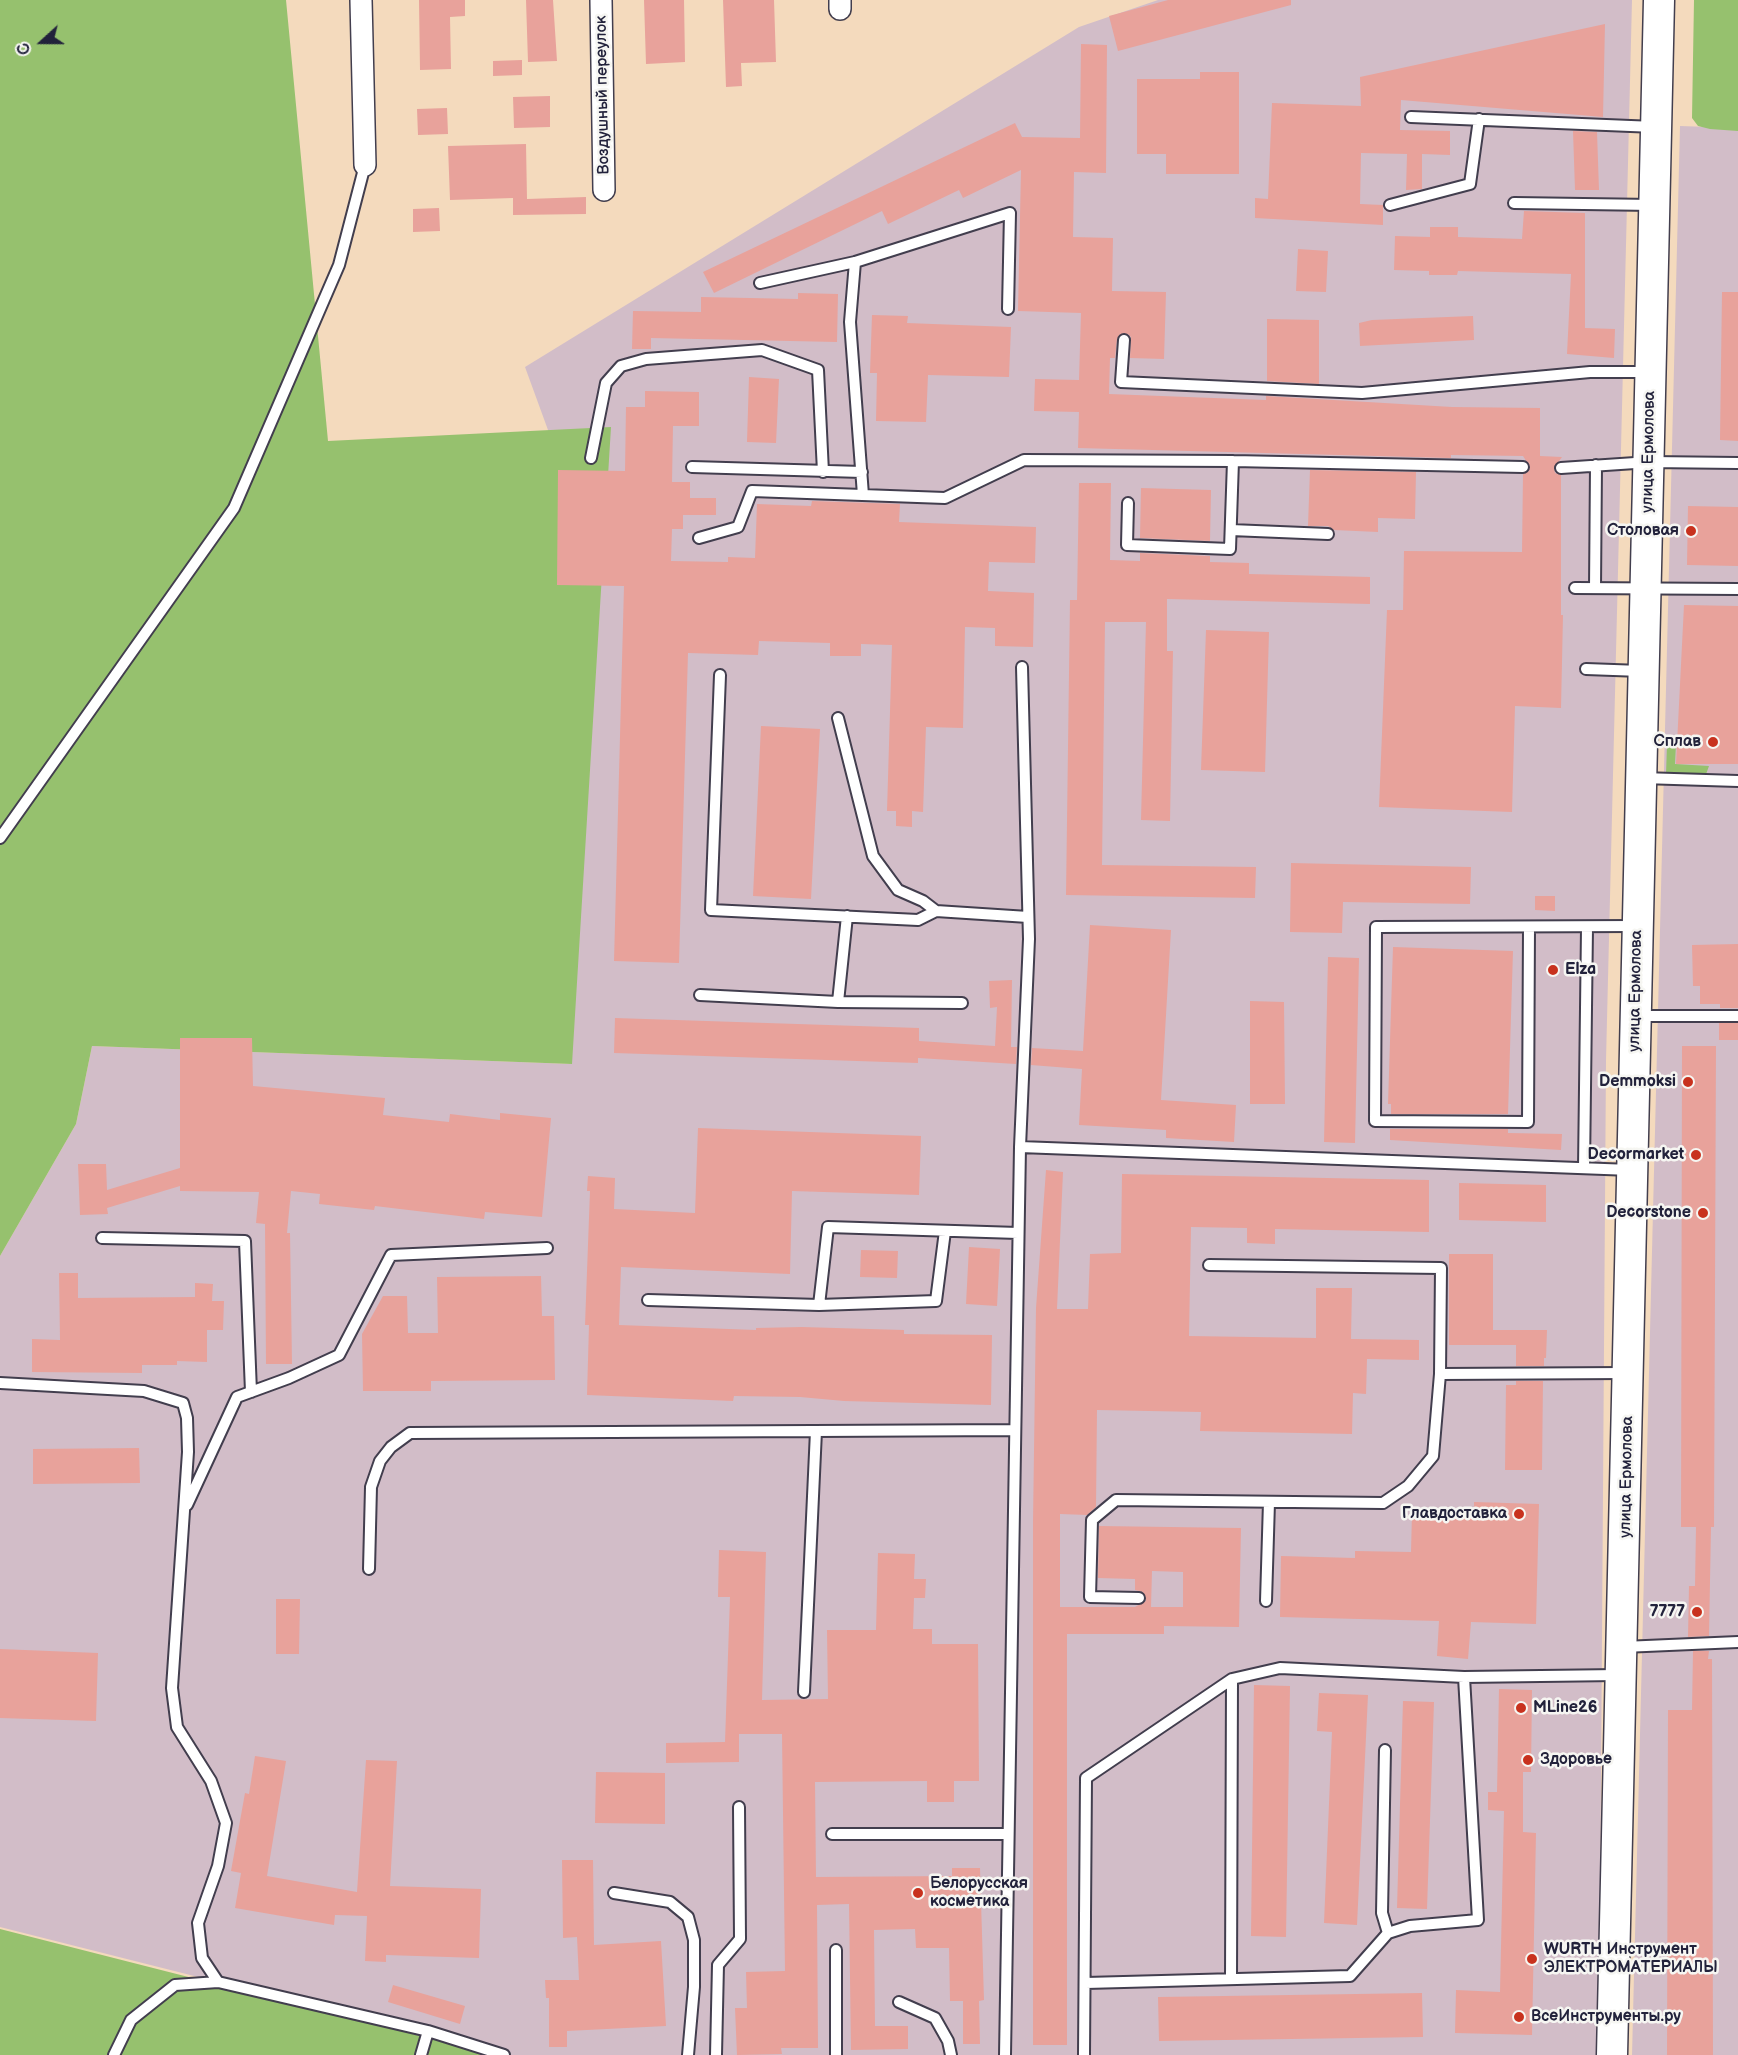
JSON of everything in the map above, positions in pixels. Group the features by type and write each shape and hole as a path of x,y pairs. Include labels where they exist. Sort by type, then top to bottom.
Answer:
{"main road":[{"name":"улица Ермолова","path":"1612,2055 1659,0"}],"street":[{"path":"361,0 365,165"},
{"name":"Воздушный переулок","path":"601,0 604,190"}],"lane":[{"path":"1411,117 1655,127"},
{"path":"1390,205 1470,184 1479,119"},
{"path":"0,838 234,508 339,265 365,165"},
{"path":"1514,203 1653,205"},
{"path":"760,283 855,262 1010,213 1008,309"},
{"path":"855,262 850,322 864,495"},
{"path":"1124,340 1121,382 1362,393 1590,372 1651,372"},
{"path":"591,458 606,383 621,366 646,359 762,350 818,370 823,472"},
{"path":"699,538 738,527 752,491 945,498 1024,460 1233,461 1523,467"},
{"path":"1128,503 1127,546 1230,549 1233,461"},
{"path":"1561,468 1650,462 1738,463"},
{"path":"1595,588 1596,465"},
{"path":"692,467 862,472"},
{"path":"1231,530 1328,534"},
{"path":"1575,588 1738,589"},
{"path":"1005,2055 1018,1233 1028,917 1022,667"},
{"path":"1586,669 1644,672"},
{"path":"720,675 711,910 918,920 936,911 1028,917"},
{"path":"838,718 873,856 898,890 923,901 936,911"},
{"path":"1642,778 1738,781"},
{"path":"838,1002 847,916"},
{"path":"1529,928 1528,1122 1376,1121 1376,927 1587,928 1637,926"},
{"path":"1584,1168 1587,928"},
{"path":"700,995 838,1002 962,1003"},
{"path":"1635,1016 1738,1017"},
{"path":"1020,1147 1633,1170"},
{"path":"819,1305 828,1227 1018,1233"},
{"path":"648,1300 819,1305 936,1301 945,1231"},
{"path":"102,1238 245,1241 252,1392"},
{"path":"184,1510 237,1397 339,1355 391,1255 547,1248"},
{"path":"1139,1598 1090,1596 1092,1520 1116,1500 1383,1503 1408,1486 1433,1456 1440,1374 1441,1268 1209,1265"},
{"path":"1440,1374 1629,1374"},
{"path":"0,1383 144,1391 183,1403 187,1418 188,1452 172,1688 177,1727 211,1781 226,1823 218,1866 198,1923 202,1958 218,1982"},
{"path":"369,1569 371,1487 380,1461 391,1447 410,1433 1015,1430"},
{"path":"804,1692 816,1431"},
{"path":"1266,1601 1269,1502"},
{"path":"1084,2055 1086,1778 1232,1679 1280,1668 1464,1677 1622,1661 1738,1642"},
{"path":"1086,1983 1350,1976 1388,1933 1410,1926 1478,1920 1464,1677"},
{"path":"1232,1679 1232,1979"},
{"path":"1385,1750 1382,1913 1388,1933"},
{"path":"716,2055 718,1965 740,1939 739,1807"},
{"path":"832,1834 1008,1834"},
{"path":"614,1893 670,1902 688,1917 694,1940 694,1987 688,2055"},
{"path":"836,1950 837,2055"},
{"path":"114,2055 131,2020 175,1985 218,1982 429,2031 504,2055"},
{"path":"899,2002 935,2018 948,2041 951,2055"},
{"path":"421,2055 429,2031"}],"shaded area":[{"path":"1158,0 1632,0 1606,1060 1600,1922 1596,2055 471,2055 218,1982 0,1927 0,1256 76,1124 92,1046 572,1064 548,430 525,367 1079,27"},
{"path":"1680,126 1738,128 1738,2055 1632,2055"}],"green space":[{"path":"0,0 286,0 328,441 611,427 572,1064 92,1046 76,1124 0,1256"},
{"path":"1694,0 1738,0 1738,131 1698,126 1692,118"},
{"path":"1667,744 1676,744 1675,764 1709,766 1705,777 1666,775"},
{"path":"0,1929 428,2038 491,2055 0,2055"}],"building":[{"path":"419,0 465,0 465,16 450,17 451,69 420,70"},
{"path":"526,0 553,0 557,61 528,62"},
{"path":"644,0 684,0 685,62 646,64"},
{"path":"723,0 774,0 776,62 741,63 742,86 726,87"},
{"path":"1168,0 1291,0 1291,5 1118,51 1109,16"},
{"path":"1605,24 1603,117 1401,100 1400,130 1450,131 1450,155 1422,154 1422,189 1406,190 1407,154 1361,153 1360,204 1383,205 1383,225 1255,218 1255,198 1268,199 1272,103 1361,106 1360,77"},
{"path":"1081,44 1107,45 1106,173 1074,172 1073,237 1113,238 1112,291 1166,292 1164,359 1130,358 1131,337 1128,334 1120,334 1117,339 1115,358 1110,358 1109,394 1266,400 1266,396 1452,407 1540,408 1540,456 1562,457 1554,468 1555,473 1561,475 1561,615 1563,615 1561,708 1515,706 1512,812 1379,807 1387,610 1403,610 1404,551 1522,552 1523,474 1529,471 1530,467 1523,456 1451,455 1451,458 1078,448 1079,412 1034,411 1035,379 1079,380 1081,313 1018,311 1021,170 963,198 959,190 888,224 882,211 714,293 703,272 1015,123 1022,137 1080,138"},
{"path":"522,60 522,75 493,76 493,61"},
{"path":"1200,72 1239,72 1239,174 1166,174 1166,154 1137,154 1137,79 1200,79"},
{"path":"550,96 550,127 514,128 513,97"},
{"path":"447,108 448,134 418,135 417,109"},
{"path":"1573,131 1597,132 1599,190 1575,190"},
{"path":"526,144 527,199 586,197 586,214 513,215 513,198 450,200 448,146"},
{"path":"439,208 440,231 413,232 413,209"},
{"path":"1524,211 1585,213 1585,328 1615,329 1614,358 1567,354 1571,274 1458,271 1457,275 1429,275 1429,271 1394,270 1395,236 1430,237 1430,227 1458,227 1458,237 1522,239"},
{"path":"1298,249 1328,251 1326,292 1296,291"},
{"path":"1722,292 1738,292 1738,441 1720,440"},
{"path":"798,293 838,294 837,342 651,338 651,349 632,349 633,311 701,312 701,297 798,299"},
{"path":"872,315 908,316 907,323 1011,327 1009,377 928,375 926,422 876,421 877,373 870,373"},
{"path":"1473,316 1474,340 1360,346 1359,323 1372,320"},
{"path":"1267,319 1319,320 1319,384 1267,381"},
{"path":"749,377 779,379 776,443 747,442"},
{"path":"645,391 699,392 699,426 673,426 672,482 690,482 690,498 716,498 716,515 683,515 683,529 672,529 671,561 728,562 728,557 755,558 757,504 811,506 812,501 900,504 899,522 1036,527 1035,563 989,562 988,591 1034,593 1033,647 995,646 995,628 965,627 963,728 926,727 923,812 912,811 912,827 896,826 896,811 887,811 892,645 861,644 861,656 830,656 830,643 759,641 758,655 688,653 679,963 614,961 624,586 557,585 558,470 625,471 626,407 645,407"},
{"path":"1310,470 1416,472 1415,519 1378,518 1378,532 1308,526"},
{"path":"1079,483 1111,483 1110,560 1140,561 1140,553 1210,556 1210,562 1249,563 1249,574 1370,577 1370,604 1167,599 1167,651 1173,651 1170,821 1141,820 1146,622 1105,622 1102,865 1256,867 1255,898 1066,895 1070,600 1077,600"},
{"path":"1141,488 1211,490 1210,541 1140,538"},
{"path":"1688,506 1738,507 1738,566 1687,565"},
{"path":"1684,605 1738,606 1738,764 1676,764"},
{"path":"1206,630 1269,632 1265,772 1201,770"},
{"path":"761,726 820,729 811,899 753,896"},
{"path":"1291,863 1471,867 1470,904 1343,902 1342,933 1290,932"},
{"path":"1535,896 1555,896 1555,911 1535,910"},
{"path":"1090,925 1171,930 1161,1100 1236,1105 1234,1142 1166,1138 1166,1130 1079,1125 1082,1069 1031,1065 1032,1048 1083,1051"},
{"path":"1738,944 1738,1008 1720,1008 1720,1004 1700,1004 1700,986 1693,986 1692,945"},
{"path":"1393,947 1513,951 1508,1114 1391,1114 1391,1104 1388,1104"},
{"path":"1328,957 1359,958 1355,1143 1324,1142"},
{"path":"1012,980 1011,1047 1017,1047 1016,1064 918,1058 918,1063 614,1053 615,1018 919,1028 919,1041 995,1046 997,1007 990,1008 989,981"},
{"path":"1250,1001 1284,1002 1285,1104 1250,1104"},
{"path":"1719,1023 1738,1023 1738,1040 1719,1040"},
{"path":"180,1038 252,1038 253,1086 385,1098 383,1115 449,1122 450,1114 500,1120 500,1113 551,1118 542,1217 485,1212 484,1219 375,1206 374,1210 319,1204 320,1194 291,1191 287,1233 290,1233 292,1364 266,1364 265,1224 256,1223 259,1192 180,1191 180,1186 107,1208 108,1214 80,1215 78,1164 106,1164 107,1190 180,1168"},
{"path":"1682,1046 1716,1046 1714,1527 1711,1527 1709,1636 1688,1637 1689,1586 1695,1586 1696,1527 1681,1527"},
{"path":"698,1128 921,1136 919,1195 792,1191 790,1274 621,1267 619,1325 756,1330 756,1328 802,1327 904,1330 904,1334 992,1335 991,1405 844,1401 800,1397 734,1396 733,1401 587,1395 589,1325 585,1325 590,1191 587,1191 588,1176 615,1178 614,1209 695,1213"},
{"path":"1390,1129 1508,1129 1508,1133 1562,1134 1561,1150 1390,1140"},
{"path":"1046,1170 1063,1172 1057,1309 1088,1309 1090,1254 1121,1253 1122,1174 1429,1180 1429,1232 1275,1229 1275,1244 1247,1243 1247,1228 1191,1227 1189,1336 1316,1338 1316,1288 1352,1288 1351,1339 1419,1340 1419,1360 1367,1359 1366,1394 1353,1393 1352,1434 1200,1431 1201,1412 1097,1410 1096,1507 1087,1515 1060,1514 1060,1607 1135,1607 1146,1601 1143,1592 1135,1590 1135,1579 1098,1578 1099,1526 1241,1528 1239,1627 1164,1626 1164,1634 1067,1634 1067,2045 1033,2045 1033,1522 1036,1308","holes":["1152,1571 1183,1572 1183,1607 1151,1607"]},
{"path":"1459,1183 1546,1185 1546,1222 1459,1220"},
{"path":"969,1247 1000,1249 997,1306 966,1304"},
{"path":"861,1250 898,1251 897,1278 860,1277"},
{"path":"1449,1254 1493,1254 1493,1330 1547,1330 1544,1366 1516,1366 1516,1345 1449,1345"},
{"path":"59,1273 78,1273 78,1298 195,1297 195,1283 213,1284 212,1301 224,1301 223,1330 207,1330 207,1362 177,1361 177,1365 142,1365 142,1373 32,1372 32,1339 60,1340"},
{"path":"541,1276 542,1316 554,1316 555,1380 431,1381 431,1391 363,1391 362,1334 383,1296 407,1296 408,1333 438,1333 437,1277"},
{"path":"1516,1381 1543,1381 1542,1470 1505,1470 1506,1385 1516,1385"},
{"path":"139,1448 140,1483 33,1484 33,1449"},
{"path":"1474,1502 1539,1504 1536,1624 1471,1622 1468,1659 1437,1656 1439,1621 1280,1617 1281,1556 1355,1558 1355,1551 1411,1552 1412,1513 1474,1515"},
{"path":"719,1550 766,1552 762,1700 828,1699 827,1630 876,1630 878,1553 915,1554 914,1579 926,1579 925,1598 914,1598 913,1629 932,1629 932,1644 978,1644 979,1781 954,1781 954,1802 927,1802 927,1781 815,1782 816,1877 952,1876 952,1868 980,1868 984,2000 979,2001 980,2044 963,2044 963,2001 950,2001 949,1948 916,1948 915,1929 874,1930 875,2026 908,2026 908,2049 851,2050 849,1904 817,1905 818,2048 781,2048 782,2054 737,2055 735,2008 747,2008 746,1972 785,1971 782,1734 739,1734 739,1762 666,1763 666,1743 725,1742 730,1597 718,1597"},
{"path":"276,1599 300,1599 299,1654 276,1654"},
{"path":"0,1649 98,1653 96,1721 0,1718"},
{"path":"1693,1651 1709,1651 1708,1659 1712,1659 1713,2055 1667,2055 1668,1710 1692,1710"},
{"path":"1254,1685 1290,1686 1286,1937 1251,1936"},
{"path":"1499,1689 1532,1690 1531,1772 1523,1772 1523,1832 1536,1833 1532,2035 1455,2033 1456,1990 1500,1992 1504,1811 1488,1810 1488,1792 1497,1792"},
{"path":"1319,1693 1368,1695 1357,1925 1324,1923 1332,1732 1317,1731"},
{"path":"1403,1701 1434,1702 1427,1909 1397,1908"},
{"path":"255,1756 286,1761 267,1876 357,1892 366,1760 397,1761 390,1886 481,1889 479,1958 386,1955 386,1962 365,1961 367,1916 335,1915 334,1925 235,1908 241,1873 231,1871 245,1793 249,1794"},
{"path":"596,1772 665,1773 665,1824 595,1823"},
{"path":"562,1860 593,1860 594,1945 661,1941 666,2026 567,2031 567,2047 549,2047 549,1998 546,1998 545,1980 579,1980 577,1937 563,1938"},
{"path":"393,1985 465,2006 460,2024 388,2002"},
{"path":"1422,1993 1423,2037 1159,2041 1158,1997"}],"place":[{"name":"Столовая","path":"1691,531"},
{"name":"Сплав","path":"1713,742"},
{"name":"Elza","path":"1553,970"},
{"name":"Demmoksi","path":"1688,1082"},
{"name":"Decormarket","path":"1696,1155"},
{"name":"Decorstone","path":"1703,1213"},
{"name":"Главдоставка","path":"1519,1514"},
{"name":"7777","path":"1697,1612"},
{"name":"MLine26","path":"1521,1708"},
{"name":"Здоровье","path":"1528,1760"},
{"name":"Белорусская косметика","path":"918,1893"},
{"name":"WURTH Инструмент ЭЛЕКТРОМАТЕРИАЛЫ","path":"1532,1959"},
{"name":"ВсеИнструменты.ру","path":"1519,2017"}]}
